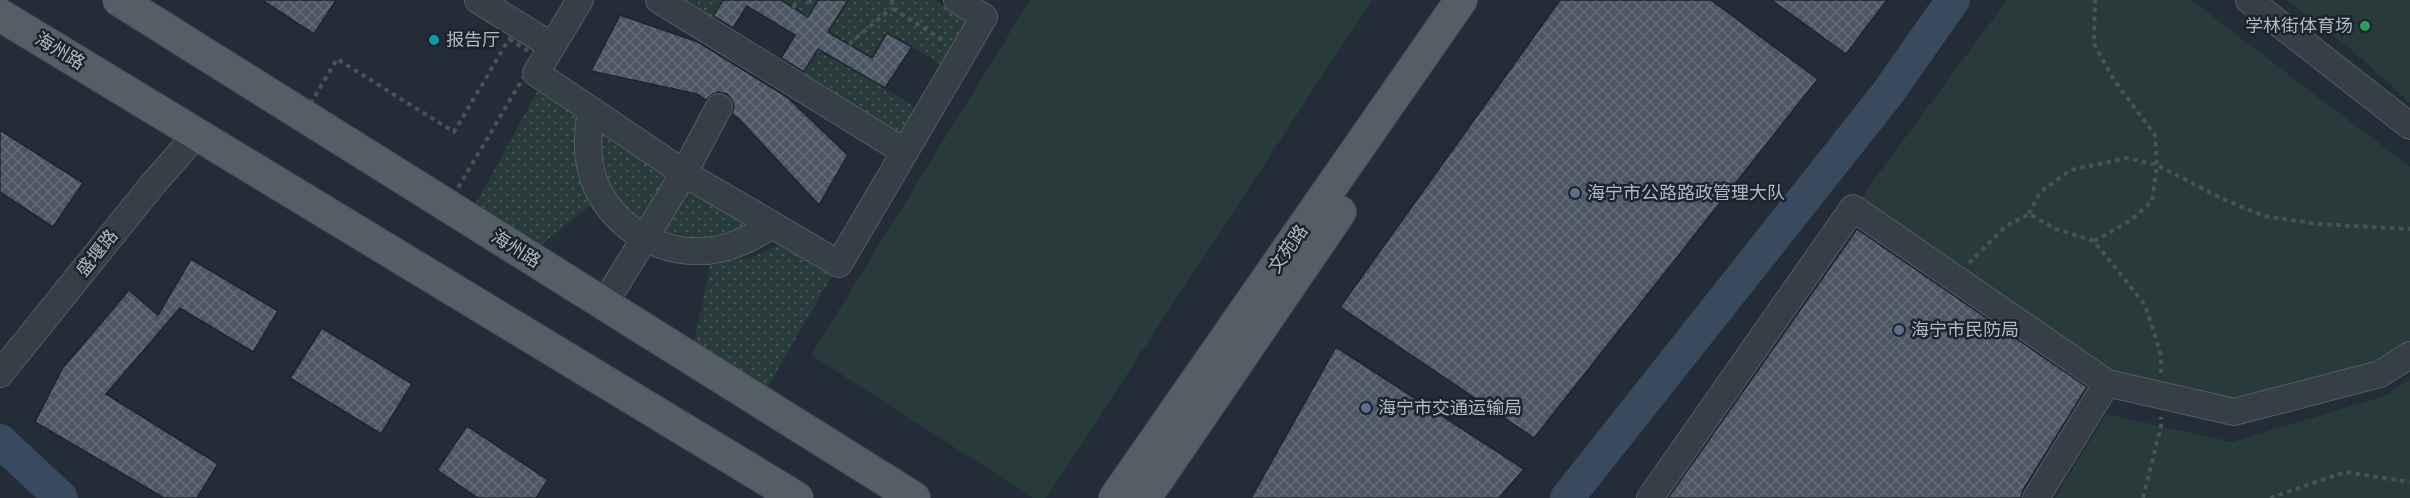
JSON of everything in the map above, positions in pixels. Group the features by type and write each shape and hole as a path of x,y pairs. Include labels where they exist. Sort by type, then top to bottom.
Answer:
{"main road":[{"name":"海州路","path":"119,0 914,498"},
{"name":"文苑路","path":"1115,498 1461,0"},
{"name":"文苑路","path":"1145,498 1485,0"},
{"name":"海州路","path":"0,15 797,498"}],"street":[{"path":"477,0 552,46"},
{"path":"580,0 536,73 684,172"},
{"path":"659,0 905,152"},
{"path":"773,225 735,245 717,250 681,250 645,238 632,230 618,218 597,188 588,153 591,110 684,172 839,264 984,18 957,0"},
{"path":"2249,0 2410,126"},
{"path":"604,304 684,172 719,107"},
{"name":"盛堰路","path":"7,364 153,184 196,135"},
{"path":"1650,498 1853,208 2106,383 2234,412 2380,374 2410,355"},
{"path":"2036,498 2106,383"}],"path":[{"path":"793,8 798,0"},
{"path":"808,0 815,4"},
{"path":"892,0 892,8"},
{"path":"2094,241 2130,221 2152,201 2157,165 2155,135 2114,80 2094,44 2095,0"},
{"path":"849,44 892,8"},
{"path":"892,8 963,53"},
{"path":"509,39 536,56 455,193 311,103 337,59 454,132 509,39"},
{"path":"1954,277 2006,226 2029,214 2040,192 2071,170 2127,158 2157,165 2223,199 2264,216 2318,224 2410,229"},
{"path":"2029,214 2056,229 2094,241 2145,305 2161,356 2161,426 2143,498"},
{"path":"2270,498 2344,472 2410,482"}],"shaded area":[{"path":"671,0 723,0 709,24"},
{"path":"781,0 818,0 808,17"},
{"path":"848,0 934,0 968,21 942,65 888,33 872,58 828,32"},
{"path":"1030,0 1372,0 1046,498 1033,498 811,355"},
{"path":"2007,0 2191,0 2410,167 2410,355 2234,412 2107,383 1853,208"},
{"name":"学林街体育场","path":"2287,0 2410,0 2410,103 2354,52"},
{"path":"818,49 919,109 902,137 800,77"},
{"path":"538,90 577,116 575,141 577,161 595,202 540,246 475,205"},
{"path":"591,110 773,225 699,252 607,204"},
{"path":"784,242 839,264 767,388 694,342 711,262 750,258"},
{"path":"2410,379 2410,498 2055,498 2106,414 2232,442 2387,395"}],"building":[{"path":"262,0 336,0 314,34"},
{"path":"723,0 781,0 808,17 818,0 848,0 828,32 872,58 887,33 912,47 885,88 818,49 804,72 781,58 795,35 747,6 733,28 713,16"},
{"name":"海宁市公路路政管理大队","path":"1560,0 1711,0 1818,79 1534,438 1340,307"},
{"path":"1771,0 1887,0 1846,54"},
{"path":"620,15 698,42 787,97 848,155 819,205 732,114 734,106 727,94 718,92 706,100 697,94 591,71"},
{"path":"0,130 83,183 53,227 0,192"},
{"name":"海宁市民防局","path":"1857,229 2087,387 2023,490 2021,498 1668,498"},
{"path":"191,259 278,311 253,352 180,308 106,394 218,464 197,498 164,498 35,422 62,369 129,290 158,315"},
{"path":"322,328 412,384 381,434 290,378"},
{"name":"海宁市交通运输局","path":"1336,347 1524,469 1499,498 1251,498"},
{"path":"467,426 548,480 536,498 478,498 437,470"}],"waterway":[{"path":"1567,498 1887,94 1953,0"},
{"path":"0,441 61,498"}],"place":[{"name":"学林街体育场","path":"2365,26"},
{"name":"报告厅","path":"434,40"},
{"name":"海宁市公路路政管理大队","path":"1575,193"},
{"name":"海宁市民防局","path":"1899,330"},
{"name":"海宁市交通运输局","path":"1366,408"}]}
